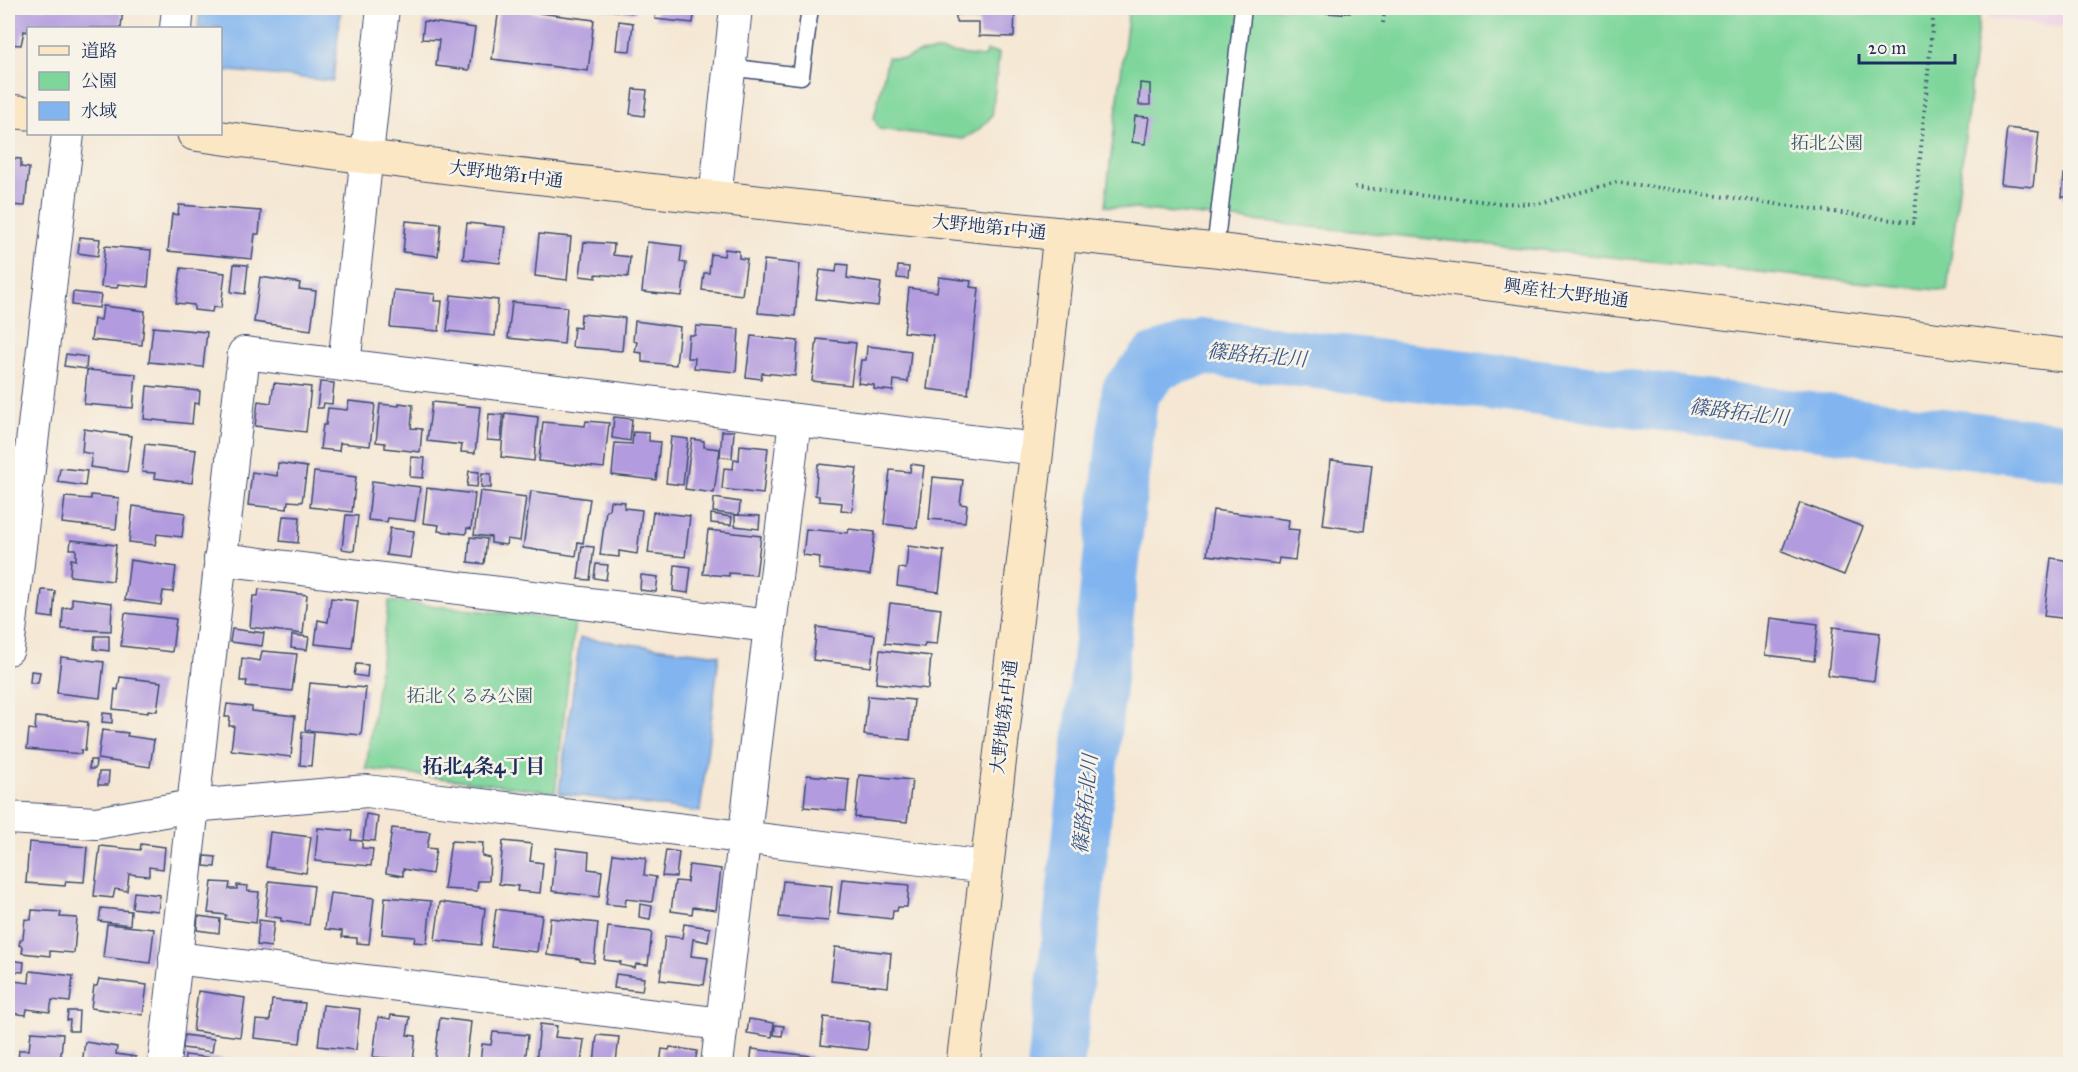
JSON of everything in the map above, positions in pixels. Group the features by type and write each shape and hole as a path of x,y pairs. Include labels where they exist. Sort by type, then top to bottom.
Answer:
{"street":[{"path":"176,27 178,8"},
{"path":"344,365 383,8"},
{"path":"715,198 736,8"},
{"path":"8,111 27,113"},
{"path":"8,649 68,135"},
{"name":"大野地第1中通","path":"201,135 365,157 715,198 1060,234 1037,449 963,1065"},
{"name":"興産社大野地通","path":"1060,234 1215,250 2070,356"},
{"path":"164,1065 244,353 1037,449"},
{"path":"717,1065 795,420"},
{"path":"220,559 770,626"},
{"path":"8,818 96,823 192,806 367,790 986,867"},
{"path":"175,958 722,1024"}],"lane":[{"path":"728,67 801,76 810,8"},
{"path":"1215,250 1243,8"}],"path":[{"path":"1383,23 1385,8"},
{"path":"1355,187 1497,203 1538,204 1617,182 1914,223 1934,8"}],"shaded area":[{"path":"1990,8 2070,8 2070,28 1989,18"}],"green space":[{"name":"拓北公園","path":"1129,8 1980,8 1947,291 1105,206"},
{"path":"937,51 982,57 985,56 986,51 999,53 992,115 979,129 963,139 879,129 874,118 888,57 904,59 919,53"},
{"name":"拓北くるみ公園","path":"389,601 575,621 555,792 366,769"}],"water":[{"path":"200,8 341,8 333,81 222,70 222,27 198,27"},
{"path":"580,638 719,655 700,812 559,793"}],"building":[{"path":"8,8 123,8 121,27 27,27 21,45 8,44"},
{"path":"499,8 594,20 588,71 492,59"},
{"path":"600,8 636,8 635,13"},
{"path":"656,8 695,8 693,23 655,19"},
{"path":"956,8 1015,8 1014,37 979,36 979,22 956,22"},
{"path":"1322,8 1350,8 1350,13 1326,13"},
{"path":"424,21 475,28 469,70 436,66 439,40 422,39"},
{"path":"619,21 633,23 630,51 616,50"},
{"path":"1140,83 1150,84 1150,105 1139,105"},
{"path":"633,89 647,90 644,116 630,114"},
{"path":"1135,116 1149,117 1145,144 1132,142"},
{"path":"2007,128 2039,132 2033,187 2001,184"},
{"path":"8,158 21,159 21,167 29,168 25,206 8,205"},
{"path":"2064,174 2070,175 2070,216 2067,216 2068,197 2062,197"},
{"path":"179,205 261,211 259,234 255,234 252,259 168,251 172,214 178,215"},
{"path":"406,221 441,224 438,256 403,252"},
{"path":"467,223 505,227 500,263 463,259"},
{"path":"539,234 571,237 567,280 535,276"},
{"path":"80,237 100,239 98,256 78,253"},
{"path":"584,242 614,244 613,255 630,257 628,277 596,274 596,278 580,276"},
{"path":"647,242 682,246 680,262 686,263 682,296 642,292"},
{"path":"105,246 151,250 148,287 118,284 117,288 101,287"},
{"path":"725,249 739,251 739,258 747,259 742,295 702,290 704,273 709,273 711,254 724,256"},
{"path":"764,260 800,264 795,316 758,313"},
{"path":"234,264 248,265 245,294 231,292"},
{"path":"837,264 848,265 847,278 881,283 878,306 816,299 820,270 836,272"},
{"path":"898,266 909,267 908,279 897,278"},
{"path":"181,268 225,273 221,308 213,307 212,312 194,310 194,305 176,303"},
{"path":"260,277 300,283 299,289 316,291 311,330 254,322"},
{"path":"939,277 971,281 970,287 979,288 968,394 927,389 933,335 904,332 909,288 937,292"},
{"path":"394,290 435,294 434,301 442,301 439,331 390,327"},
{"path":"73,292 101,295 99,308 72,305"},
{"path":"451,295 498,300 495,336 447,331"},
{"path":"8,300 13,300 9,338 8,337"},
{"path":"512,302 567,307 564,344 508,338"},
{"path":"103,306 145,311 142,345 91,340 94,319 101,320"},
{"path":"581,314 625,318 622,351 572,347 574,327 580,328"},
{"path":"635,321 680,327 676,365 642,362 642,353 635,352 637,342 633,341"},
{"path":"696,326 739,329 736,372 694,368 695,358 687,358 689,335 695,335"},
{"path":"153,327 207,332 203,367 149,362"},
{"path":"751,336 798,341 795,376 762,373 761,379 746,377"},
{"path":"817,339 856,343 851,385 812,381"},
{"path":"867,346 911,351 908,382 894,380 893,391 874,389 874,385 858,383 861,360 866,360"},
{"path":"66,354 87,357 86,369 64,366"},
{"path":"8,361 12,362 9,391 8,390"},
{"path":"87,370 136,374 133,408 84,404"},
{"path":"320,382 334,383 332,404 324,403 323,408 317,408"},
{"path":"274,383 311,387 306,432 255,426 258,401 271,403"},
{"path":"147,386 200,391 199,404 194,403 192,424 144,419"},
{"path":"349,401 375,404 370,446 340,443 339,451 320,449 328,408 347,410"},
{"path":"432,402 480,407 475,453 461,452 462,445 427,441"},
{"path":"399,403 413,405 411,428 422,429 420,452 385,448 385,443 376,442 380,404 399,406"},
{"path":"505,413 538,417 534,461 501,457"},
{"path":"489,414 503,415 501,441 487,440"},
{"path":"614,417 632,419 630,441 612,438"},
{"path":"586,421 609,423 604,468 539,461 543,422 585,426"},
{"path":"84,429 132,436 127,472 90,467 92,454 82,452"},
{"path":"722,431 734,431 732,458 720,457"},
{"path":"633,432 649,433 649,441 660,442 656,480 612,475 615,443 632,444"},
{"path":"671,437 688,439 683,485 666,483"},
{"path":"692,439 704,441 704,447 720,449 714,493 685,489"},
{"path":"145,444 196,450 192,483 154,478 155,473 142,472"},
{"path":"740,445 768,448 763,494 722,489 724,468 733,469 734,459 739,460"},
{"path":"411,457 425,458 423,478 410,477"},
{"path":"1331,460 1372,465 1364,531 1323,525"},
{"path":"278,463 307,467 302,502 288,501 287,509 248,505 252,472 277,476"},
{"path":"818,464 857,468 852,511 841,510 842,503 819,501 819,496 815,495"},
{"path":"911,464 924,466 917,528 884,524 890,470 910,472"},
{"path":"60,468 87,471 85,486 58,482"},
{"path":"469,471 479,472 477,487 467,486"},
{"path":"314,472 356,477 352,512 310,507"},
{"path":"482,473 491,474 491,488 481,487"},
{"path":"933,477 963,480 960,504 967,505 965,522 929,519"},
{"path":"372,481 420,487 415,521 388,518 387,522 368,520"},
{"path":"427,488 475,494 471,529 467,528 466,534 438,531 439,525 423,523"},
{"path":"480,491 526,497 520,541 507,539 506,545 491,543 491,537 474,535"},
{"path":"531,491 590,499 583,543 578,542 576,556 523,548"},
{"path":"91,495 119,498 116,529 62,523 65,497 91,499"},
{"path":"714,498 740,502 739,515 713,512"},
{"path":"610,501 625,502 624,508 642,510 637,554 619,551 619,557 600,555 606,510 609,510"},
{"path":"1800,503 1863,527 1844,575 1782,551"},
{"path":"133,506 185,513 182,537 157,534 155,545 129,542"},
{"path":"1213,510 1289,520 1288,529 1299,530 1295,560 1279,558 1278,564 1207,555"},
{"path":"653,512 690,516 685,557 648,553"},
{"path":"711,514 732,517 731,525 711,523"},
{"path":"346,515 358,516 354,551 342,549"},
{"path":"735,515 760,516 759,529 735,526"},
{"path":"283,516 300,517 298,543 280,541"},
{"path":"390,528 414,531 410,558 386,555"},
{"path":"806,529 848,533 849,529 875,532 870,575 819,569 820,557 803,555"},
{"path":"708,530 761,536 756,575 703,574"},
{"path":"470,537 487,539 484,564 468,562"},
{"path":"71,540 116,545 113,581 70,576 71,559 76,560 76,549 70,549"},
{"path":"582,546 594,547 590,580 578,579"},
{"path":"908,546 944,551 939,592 897,586 899,568 906,569"},
{"path":"2051,558 2070,561 2070,619 2044,616"},
{"path":"130,560 176,567 173,592 163,591 161,605 125,600"},
{"path":"596,564 608,565 606,580 594,578"},
{"path":"675,565 691,567 688,593 673,591"},
{"path":"641,575 658,577 656,592 640,590"},
{"path":"259,589 307,595 303,634 250,627 253,596 258,596"},
{"path":"42,590 55,591 53,618 39,616"},
{"path":"72,598 112,603 111,631 62,629 63,608 72,607"},
{"path":"331,598 358,601 352,648 315,644 318,620 328,622"},
{"path":"890,603 941,609 937,644 925,643 924,647 885,643"},
{"path":"125,613 176,619 172,652 121,646"},
{"path":"1770,618 1818,624 1814,661 1766,655"},
{"path":"817,627 875,635 871,667 813,660"},
{"path":"1833,627 1880,633 1874,681 1828,675"},
{"path":"232,629 264,633 262,646 230,642"},
{"path":"292,635 309,637 307,650 291,648"},
{"path":"95,636 109,636 109,651 94,649"},
{"path":"880,650 931,656 928,689 876,683"},
{"path":"262,651 297,654 292,691 246,686 247,681 240,681 242,658 260,661"},
{"path":"61,657 104,662 100,698 57,693"},
{"path":"356,664 368,665 367,677 354,675"},
{"path":"31,671 40,672 38,683 30,683"},
{"path":"120,677 161,682 157,711 148,710 148,713 113,709 115,689 118,690"},
{"path":"310,683 366,688 361,735 305,730"},
{"path":"868,696 914,700 910,740 864,735"},
{"path":"227,704 252,707 252,711 295,716 291,757 231,750 234,726 229,726 230,717 225,717"},
{"path":"103,713 112,714 112,723 102,722"},
{"path":"36,717 88,722 85,751 81,750 81,754 27,749 29,729 35,730"},
{"path":"102,730 128,733 127,736 154,740 150,767 98,759"},
{"path":"302,732 314,733 311,766 300,765"},
{"path":"90,760 96,760 95,769 89,769"},
{"path":"99,772 109,772 108,785 98,785"},
{"path":"807,775 849,779 846,811 804,807"},
{"path":"859,775 912,780 907,822 855,817"},
{"path":"366,814 378,816 375,841 363,840"},
{"path":"318,828 352,831 351,840 362,841 362,848 373,849 371,866 315,861"},
{"path":"392,828 430,832 427,848 436,849 432,874 403,869 403,876 386,873"},
{"path":"270,832 311,837 306,873 266,867"},
{"path":"451,841 483,843 482,856 490,858 489,881 478,881 477,891 444,889"},
{"path":"503,841 532,844 530,861 543,863 540,893 517,891 518,886 499,884"},
{"path":"29,842 87,847 84,882 66,881 65,886 26,883"},
{"path":"141,844 165,847 163,869 149,867 149,876 129,874 127,891 115,889 113,898 94,896 100,846 140,850"},
{"path":"556,848 589,852 588,869 602,871 599,897 552,891"},
{"path":"666,850 679,852 676,877 662,876"},
{"path":"613,854 646,858 644,875 656,877 652,902 626,899 625,906 606,904"},
{"path":"205,856 216,857 215,867 204,866"},
{"path":"689,865 721,869 716,910 693,907 692,914 671,911 675,881 687,882"},
{"path":"842,879 909,885 907,907 898,907 897,911 893,911 892,919 838,913"},
{"path":"269,881 314,886 309,925 265,916"},
{"path":"783,881 832,886 828,921 779,917"},
{"path":"212,882 230,883 229,889 237,889 237,885 248,886 247,891 259,892 256,923 225,919 226,915 208,913"},
{"path":"134,892 160,895 158,911 132,908"},
{"path":"330,893 374,898 369,944 357,943 357,938 342,937 342,931 325,929"},
{"path":"385,897 431,901 427,943 414,942 415,937 382,934"},
{"path":"440,902 485,908 481,945 435,940"},
{"path":"640,904 652,906 650,919 639,917"},
{"path":"101,908 131,911 130,925 99,921"},
{"path":"496,909 542,915 537,952 491,947"},
{"path":"32,910 61,912 60,917 77,918 74,953 50,951 50,956 22,953 23,947 19,945 23,938 25,919 31,920"},
{"path":"198,916 220,919 219,933 197,930"},
{"path":"550,918 598,923 594,963 547,955"},
{"path":"259,920 274,922 271,947 257,945"},
{"path":"107,924 154,929 150,963 103,957"},
{"path":"684,924 710,928 708,942 693,939 691,956 708,958 704,985 660,980 665,936 682,938"},
{"path":"608,927 652,932 648,965 636,964 635,968 620,965 621,962 604,960"},
{"path":"835,947 891,953 888,987 831,981"},
{"path":"8,960 24,962 23,972 8,971"},
{"path":"30,971 73,976 70,1002 52,1000 50,1012 27,1009 26,1015 11,1013 14,981 29,983"},
{"path":"616,974 644,978 642,991 614,988"},
{"path":"99,979 147,985 143,1015 91,1008 94,986 97,986"},
{"path":"198,991 245,998 240,1037 193,1031"},
{"path":"272,1000 305,1003 300,1043 254,1038 256,1020 270,1021"},
{"path":"323,1005 360,1009 356,1050 318,1046"},
{"path":"68,1011 79,1011 78,1031 69,1031"},
{"path":"391,1015 410,1017 407,1035 416,1036 413,1061 373,1057 378,1017 390,1019"},
{"path":"824,1017 870,1022 867,1050 821,1045"},
{"path":"440,1018 471,1022 466,1064 434,1064"},
{"path":"749,1019 774,1023 772,1037 747,1033"},
{"path":"540,1024 557,1026 555,1037 584,1040 581,1064 536,1064"},
{"path":"775,1025 784,1026 782,1036 774,1035"},
{"path":"31,1032 63,1034 60,1064 18,1062 19,1050 29,1050"},
{"path":"493,1032 528,1035 525,1064 480,1064 482,1044 491,1045"},
{"path":"184,1035 214,1039 212,1052 183,1048"},
{"path":"597,1035 619,1037 616,1062 626,1064 594,1064"},
{"path":"85,1042 117,1047 116,1054 136,1057 135,1064 82,1064"},
{"path":"670,1047 697,1051 695,1064 660,1064 662,1049 669,1050"},
{"path":"752,1049 811,1056 810,1064 750,1064"},
{"path":"185,1055 231,1060 231,1064 184,1064"}],"waterway":[{"name":"篠路拓北川","path":"1056,1064 1130,392 1156,362 1205,347 2070,452"}],"district":[{"name":"拓北4条4丁目","path":"484,766"}]}
